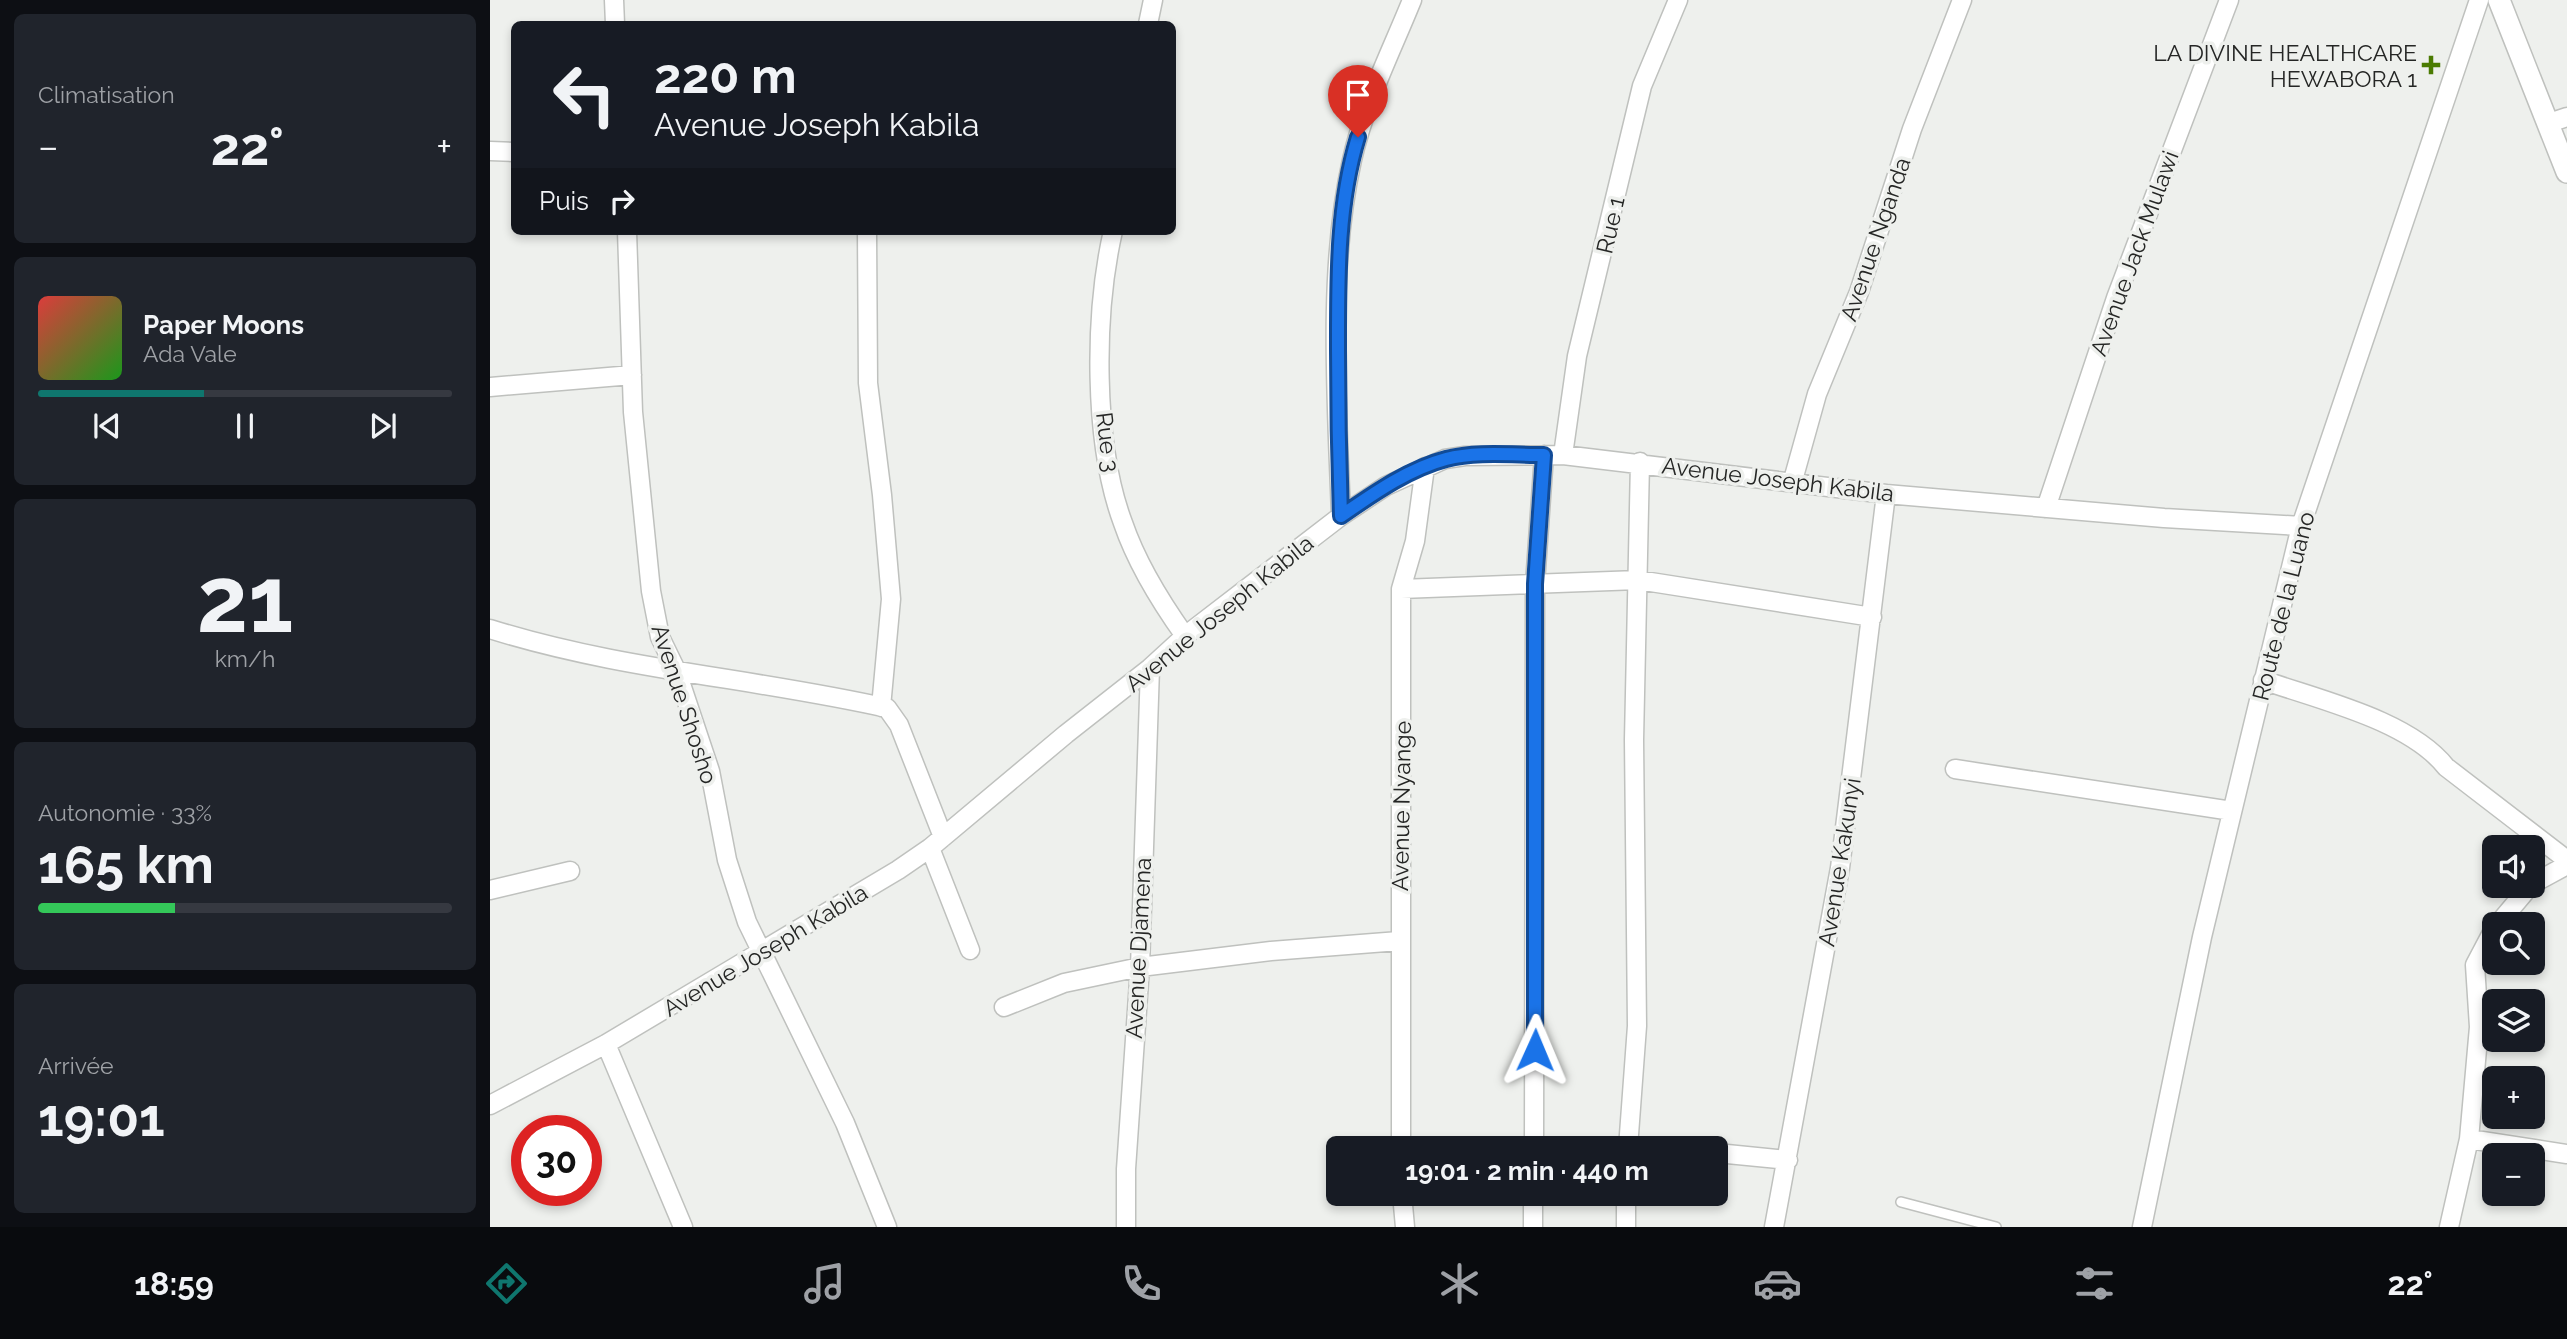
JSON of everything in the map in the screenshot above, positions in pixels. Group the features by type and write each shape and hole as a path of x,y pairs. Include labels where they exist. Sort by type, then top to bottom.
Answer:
{"street":[{"path":"614,0 615,21"},
{"path":"1149,21 1153,0"},
{"path":"1341,516 1338,298 1344,199 1364,117 1412,0"},
{"name":"Rue 1","path":"1563,455 1577,356 1642,86 1678,0"},
{"name":"Avenue Nganda","path":"1793,480 1817,394 1859,292 1912,129 1962,0"},
{"name":"Avenue Jack Mulawi","path":"2046,508 2116,298 2229,0"},
{"name":"Route de la Luano","path":"2142,1227 2202,937 2301,526 2479,0"},
{"path":"2499,0 2558,120 2567,172"},
{"path":"490,151 511,152"},
{"name":"Avenue Shosho","path":"627,235 632,375 651,591 660,637 677,672 710,771 731,871 747,922 824,1077 887,1227"},
{"path":"867,235 866,362 883,495 891,599 881,707"},
{"name":"Rue 3","path":"1112,235 1101,319 1101,372 1109,463 1122,522 1162,603 1185,636"},
{"path":"490,387 632,375"},
{"path":"1534,1136 1535,584 1544,455"},
{"name":"Avenue Joseph Kabila","path":"490,1105 606,1044 762,954 936,843 1150,668 1185,636 1341,516 1385,486 1425,467 1465,456 1563,455 1793,480 1886,494 2301,526"},
{"path":"1629,1136 1637,1026 1634,740 1640,462"},
{"name":"Avenue Nyange","path":"1401,1136 1401,589 1415,541 1425,467"},
{"name":"Avenue Kakunyi","path":"1774,1227 1840,868 1886,494"},
{"path":"1401,589 1638,580 1872,617"},
{"path":"490,629 582,654 677,672 777,686 891,711 899,725 970,950"},
{"name":"Avenue Djamena","path":"1126,1227 1131,1068 1140,967 1150,668"},
{"path":"2263,680 2390,726 2432,750 2445,766 2567,860"},
{"path":"1955,769 2232,811"},
{"path":"2545,877 2567,865"},
{"path":"490,890 570,871"},
{"path":"2508,912 2520,898"},
{"path":"1003,1007 1064,983 1140,967 1271,951 1399,941"},
{"path":"2449,1227 2469,1139 2479,1027 2475,965 2482,952"},
{"path":"606,1044 682,1227"},
{"path":"2469,1139 2567,1154"},
{"path":"1728,1154 1788,1160"},
{"path":"1403,1206 1405,1227"},
{"path":"1533,1206 1533,1227"},
{"path":"1626,1206 1626,1227"}],"lane":[{"path":"1901,1202 1996,1227"}],"place":[{"name":"LA DIVINE HEALTHCARE HEWABORA 1","path":"2431,65"}],"route":[{"path":"1358,137 1344,199 1340,241 1338,298 1341,516 1385,486 1445,459 1508,454 1544,455 1535,584 1535,1050"}]}
